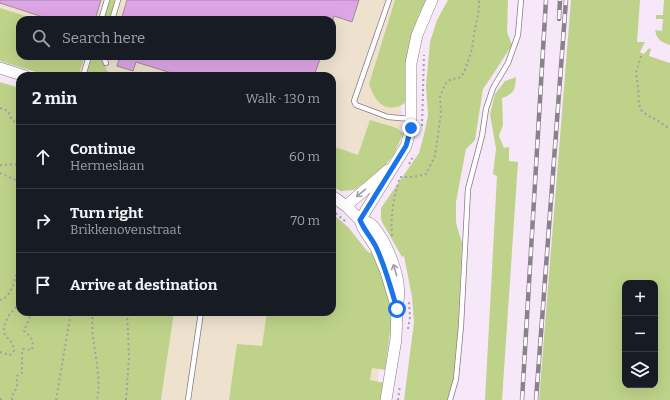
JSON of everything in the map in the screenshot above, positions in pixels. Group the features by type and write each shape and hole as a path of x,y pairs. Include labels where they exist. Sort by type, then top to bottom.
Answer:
{"street":[{"path":"360,220 406,146 412,119 411,63 417,34 432,0"},
{"path":"0,68 16,73"},
{"path":"346,206 397,162"},
{"path":"336,199 346,206 360,220 371,224 380,236 393,262 397,275 400,293 397,309 396,339 386,400"}],"lane":[{"path":"102,16 107,0"},
{"path":"113,16 118,0"},
{"path":"389,0 354,101 356,105 388,117 412,119"},
{"path":"450,400 456,379 461,326 468,189 482,136 486,109 493,88 508,63 518,35 521,0"},
{"path":"84,72 88,60"},
{"path":"188,400 200,316"}],"path":[{"path":"392,236 391,222 394,198 400,177 413,177 426,174 435,156 441,114 440,97 445,84 451,79 459,78 464,73 469,62 479,9 479,0"},
{"path":"641,56 636,73 641,110 670,130"},
{"path":"0,108 8,111 12,120 16,122"},
{"path":"0,165 16,164"},
{"path":"0,173 16,180"},
{"path":"0,300 4,299 10,292 16,274"},
{"path":"0,352 10,355 14,351 14,346 10,339 4,334 2,328 3,322 16,308"},
{"path":"12,400 12,396 17,387 17,376 22,373 23,349 32,350 34,344 32,336 24,331 30,316"},
{"path":"56,400 70,316"},
{"path":"92,316 99,391 97,400"},
{"path":"126,400 129,356 127,316"}],"shaded area":[{"path":"0,0 418,0 398,90 402,117 398,142 336,177 336,72 48,72 0,57"},
{"path":"336,313 385,325 375,400 161,400 173,316 336,316"}],"green space":[{"path":"109,0 115,0 110,16 104,16"},
{"path":"395,0 426,0 415,25 409,48 406,99 404,104 397,107 386,107 374,96 369,84"},
{"path":"448,0 508,0 507,32 512,45 483,89 475,140 466,149 456,202 456,223 462,243 458,327 453,382 447,400 404,400 414,322 412,297 404,256 402,257 382,222 381,208 419,153 428,115 426,86 430,42 437,20"},
{"path":"571,0 640,0 637,42 645,42 640,52 644,54 649,48 651,49 649,56 670,63 670,400 539,400"},
{"path":"664,0 670,0 670,45 660,40 655,30 662,31 663,19 656,19 656,15 663,15"},
{"path":"0,8 25,16 16,16 16,60 84,60 79,72 36,72 0,61"},
{"path":"91,60 103,60 107,71 110,72 87,72"},
{"path":"516,77 514,90 512,93 502,98 503,125 499,136 504,148 509,147 509,161 518,162 502,400 485,400 497,176 493,174 496,149 490,114 495,94 505,81"},
{"path":"0,82 16,87 16,316 173,316 161,400 0,400"},
{"path":"370,120 397,128 403,134 394,154 379,173 354,190 341,191 336,189 336,147 358,155"},
{"path":"336,217 349,228 367,251 370,253 374,251 386,284 390,302 391,320 385,370 372,368 370,380 385,383 382,400 229,400 237,344 262,346 266,316 336,316"}],"building":[{"path":"0,0 101,0 96,16 40,16 0,3"},
{"path":"127,0 359,0 352,22 336,16 122,16"},
{"path":"119,60 320,60 315,72 168,72 136,62 133,71 117,66"}],"railway":[{"path":"522,400 546,0"},
{"path":"559,19 560,0"},
{"path":"536,400 566,0"}],"route":[{"path":"397,309 386,272 376,248 363,228 360,220 406,146 411,128"}]}
